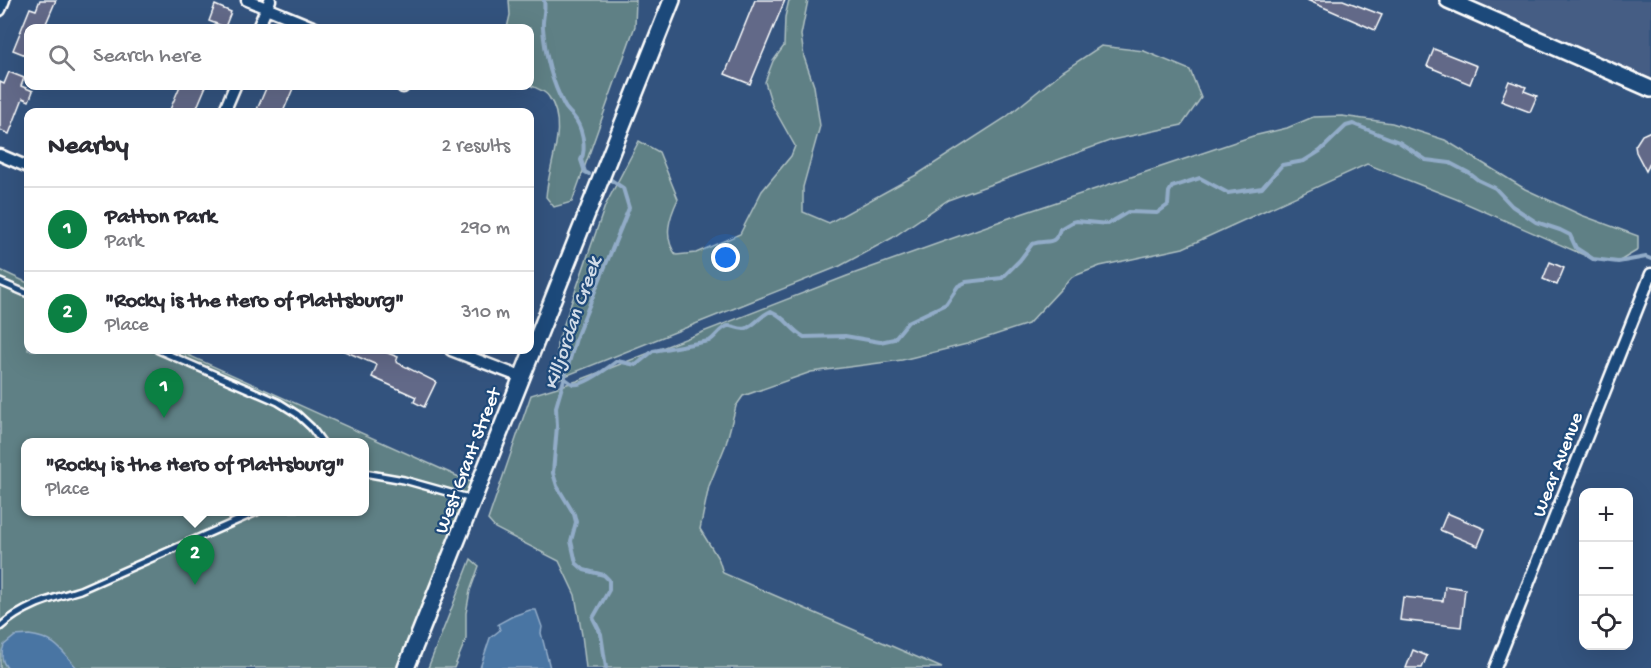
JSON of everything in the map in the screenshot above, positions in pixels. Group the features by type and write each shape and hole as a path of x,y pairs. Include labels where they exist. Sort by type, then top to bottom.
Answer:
{"main road":[{"name":"West Grant Street","path":"534,345 672,0"},
{"path":"1448,0 1466,4 1651,89"},
{"name":"West Grant Street","path":"406,668 530,354"}],"street":[{"path":"0,10 4,0"},
{"path":"248,0 268,4 307,24"},
{"path":"260,24 268,4"},
{"path":"226,108 233,90"},
{"path":"0,155 24,165"},
{"name":"Wear Avenue","path":"1495,668 1651,274"},
{"path":"462,354 521,377"}],"lane":[{"path":"0,282 24,292"},
{"path":"167,354 278,402 304,421 319,438"},
{"path":"369,474 404,480 474,499"},
{"path":"0,627 14,614 80,590 248,516"}],"shaded area":[{"path":"1448,0 1651,0 1651,87"},
{"path":"530,610 536,610 542,627 541,633 550,668 480,668 490,638 500,630 498,624"},
{"path":"29,635 51,642 62,650 77,668 7,668 2,656 4,645 15,636"}],"green space":[{"path":"509,0 636,0 635,26 572,202 554,207 546,197 556,146 555,108 548,95 534,87 534,24 508,24"},
{"path":"789,0 808,0 801,35 804,57 814,86 820,126 803,187 803,212 829,223 918,174 1005,118 1063,71 1101,46 1144,51 1190,70 1201,98 1182,125 1112,140 948,200 892,238 840,266 558,379 557,344 605,206 639,141 659,152 678,199 669,227 670,241 676,255 696,253 740,234 762,191 791,156 795,146 772,105 765,82 773,61 784,46 785,17"},
{"path":"1342,116 1392,123 1445,140 1525,189 1581,215 1638,236 1638,250 1618,262 1593,259 1456,199 1367,164 1183,248 1100,266 1072,277 1028,324 967,344 902,360 811,372 743,396 736,406 726,444 709,486 700,529 719,560 723,573 942,668 586,668 575,595 559,561 495,528 488,520 531,395 577,381 847,276 1012,217 1253,136 1287,128 1313,117"},
{"path":"0,270 24,281 24,354 186,354 479,486 406,668 0,668"},
{"path":"471,559 479,566 470,591 466,613 466,639 454,668 428,668"}],"building":[{"path":"40,0 56,0 46,24 24,24 24,54 13,50 30,8 36,10"},
{"path":"755,0 785,0 750,84 725,74"},
{"path":"1307,0 1343,0 1382,15 1375,30"},
{"path":"215,5 231,12 226,24 209,21"},
{"path":"1434,49 1477,66 1470,84 1427,66"},
{"path":"9,72 24,78 21,86 24,90 33,91 29,101 23,98 9,134 0,130 0,82 4,84"},
{"path":"1509,81 1526,87 1524,91 1537,96 1530,112 1501,101"},
{"path":"178,90 204,90 197,108 171,108"},
{"path":"265,90 292,90 285,108 258,108"},
{"path":"1651,131 1651,161 1646,171 1635,146 1642,135"},
{"path":"1550,262 1564,268 1557,285 1543,279"},
{"path":"351,354 390,354 398,357 396,362 436,382 424,407 414,402 416,397 372,377 377,365"},
{"path":"1447,513 1485,529 1478,546 1440,530"},
{"path":"1445,586 1465,589 1461,627 1400,620 1403,597 1443,601"},
{"path":"1413,650 1427,656 1422,668 1406,668"}],"waterway":[{"name":"Killjordan Creek","path":"544,0 543,28 550,68 565,107 576,120 581,131 584,149 581,160 585,172 589,174"},
{"path":"564,378 573,384 583,383 617,361 636,365 653,351 709,341 725,327 747,328 771,311 804,337 845,336 880,342 894,339 908,322 946,304 958,286 966,282 1002,278 1032,244 1052,241 1060,229 1072,222 1108,224 1128,212 1157,213 1168,205 1169,192 1172,187 1200,178 1228,193 1262,188 1282,165 1304,161 1320,151 1346,126 1353,124 1399,142 1426,160 1450,163 1469,173 1495,188 1512,206 1536,222 1570,235 1576,248 1593,259 1618,262 1646,257 1651,259"},
{"name":"Killjordan Creek","path":"606,668 601,634 593,618 609,590 609,580 604,575 584,570 576,563 571,541 576,522 574,514 557,486 553,473 557,426 556,407 577,335 629,208 623,188 611,180"}],"place":[{"name":"Patton Park","path":"164,418"},
{"name":"\"Rocky is the Hero of Plattsburg\"","path":"195,585"}]}
